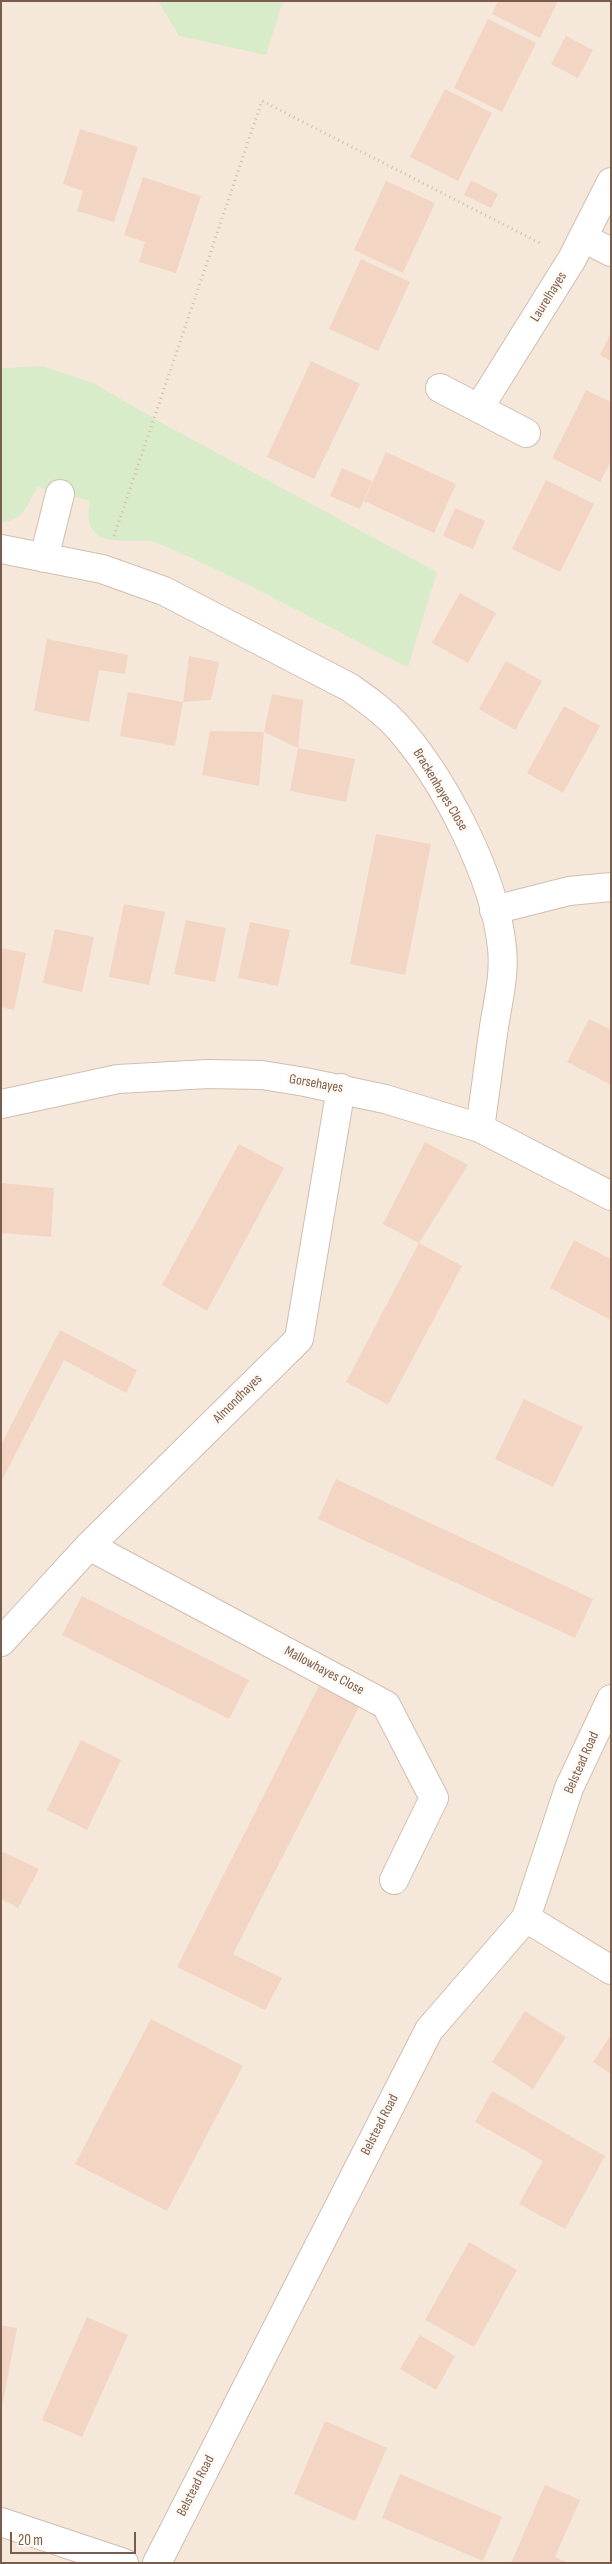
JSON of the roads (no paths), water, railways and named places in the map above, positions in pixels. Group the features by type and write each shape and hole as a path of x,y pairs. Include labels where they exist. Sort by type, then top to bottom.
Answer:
{"street":[{"name":"Laurelhayes","path":"479,408 577,249 611,182"},
{"path":"577,249 611,252"},
{"path":"440,388 526,433"},
{"path":"44,558 60,494"},
{"name":"Brackenhayes Close","path":"1,549 102,569 164,591 299,659 375,705 414,747 444,793 471,843 494,910 502,948 502,970 480,1128"},
{"path":"494,910 569,891 611,886"},
{"name":"Gorsehayes","path":"1,1104 110,1080 163,1076 262,1075 341,1088 429,1111 480,1128 611,1196"},
{"name":"Almondhayes","path":"1,1642 89,1546 299,1339 341,1088"},
{"name":"Mallowhayes Close","path":"89,1546 386,1705 434,1798 394,1880"},
{"name":"Belstead Road","path":"157,2563 429,2030 526,1918 569,1788 611,1699"},
{"path":"526,1918 611,1970"},
{"path":"1,2522 124,2563"}]}
